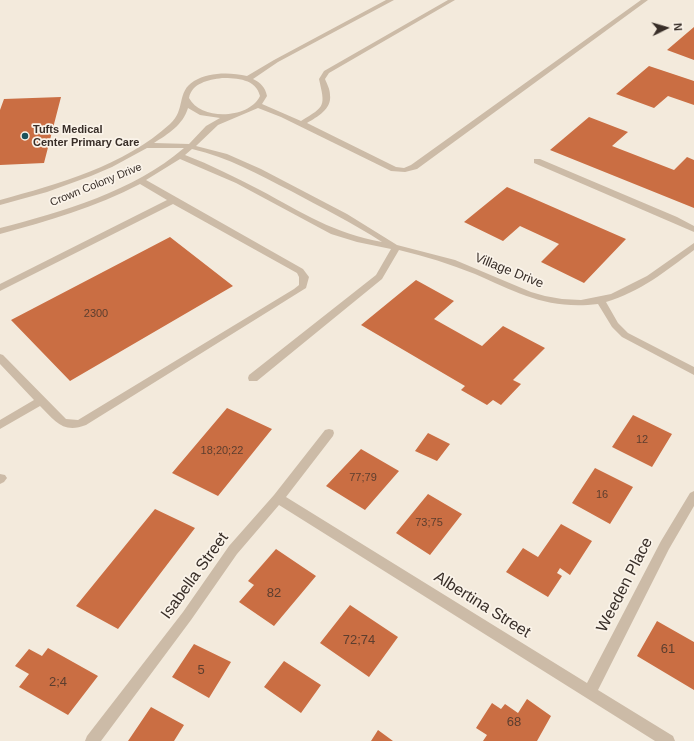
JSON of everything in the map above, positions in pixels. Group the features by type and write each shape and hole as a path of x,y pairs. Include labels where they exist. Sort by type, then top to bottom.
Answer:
{"street":[{"path":"391,0 276,61 248,78 258,84 263,92 261,101 258,105 302,123 394,169 408,169 414,167 645,0"},
{"path":"302,123 321,111 325,104 327,97 322,79 326,72 452,0"},
{"name":"Crown Colony Drive","path":"0,203 51,188 85,175 113,163 145,146 175,124 184,109 186,93 190,88 207,79 229,76 248,78"},
{"path":"185,98 192,108 203,114 220,116 237,114"},
{"name":"Crown Colony Drive","path":"0,231 45,218 90,202 140,180 179,156 212,125 252,109 258,105"},
{"name":"Village Drive","path":"145,146 173,144 191,146 231,158 350,218 396,247"},
{"name":"Village Drive","path":"179,156 214,169 334,232 367,243 396,247 454,262 515,290 541,298 565,302 600,300 619,294 640,284 694,246"},
{"path":"537,161 674,219 694,229"},
{"path":"0,358 62,422 69,425 82,423 303,286 304,277 300,271 140,180"},
{"path":"0,288 174,200"},
{"path":"252,378 379,277 396,247"},
{"path":"600,300 615,324 625,336 694,371"},
{"path":"0,425 40,401"},
{"name":"Isabella Street","path":"92,741 187,616 233,550 278,498 329,432"},
{"name":"Weeden Place","path":"590,691 665,545 694,496"},
{"name":"Albertina Street","path":"278,498 668,741"}],"building":[{"path":"694,27 694,60 667,50"},
{"path":"649,66 694,81 694,105 668,96 654,108 616,94"},
{"name":"Tufts Medical Center Primary Care","path":"61,97 44,163 0,165 0,110 4,99"},
{"path":"589,117 628,132 612,146 674,170 687,157 694,160 694,208 550,150"},
{"path":"507,187 626,239 584,283 541,262 559,244 520,226 503,241 464,222"},
{"path":"170,237 233,286 70,381 11,320"},
{"path":"416,280 454,301 434,319 482,346 503,326 545,348 513,380 521,384 501,405 493,400 487,405 461,390 465,386 361,325"},
{"path":"227,408 272,429 218,496 172,473"},
{"path":"633,415 672,434 652,467 612,447"},
{"path":"428,433 450,444 437,461 415,451"},
{"path":"361,449 399,471 365,510 326,486"},
{"path":"595,468 633,487 610,524 572,503"},
{"path":"428,494 462,514 430,555 396,533"},
{"path":"155,509 195,528 118,629 76,606"},
{"path":"561,524 592,541 570,575 560,568 557,573 562,576 548,597 506,572 523,548 538,557"},
{"path":"276,549 316,576 274,626 239,602 254,585 248,581"},
{"path":"350,605 398,637 369,677 320,643"},
{"path":"657,621 694,642 694,690 637,656"},
{"path":"194,644 231,662 209,698 172,677"},
{"path":"48,648 98,676 68,715 19,687 29,674 15,666 29,649 42,656"},
{"path":"284,661 321,685 301,713 264,687"},
{"path":"527,699 551,716 537,741 483,741 487,735 476,728 492,703 501,709 505,704 518,713"},
{"path":"151,707 184,725 174,741 128,741"},
{"path":"378,730 393,741 371,741"}],"place":[{"name":"Tufts Medical Center Primary Care","path":"25,136"}]}
